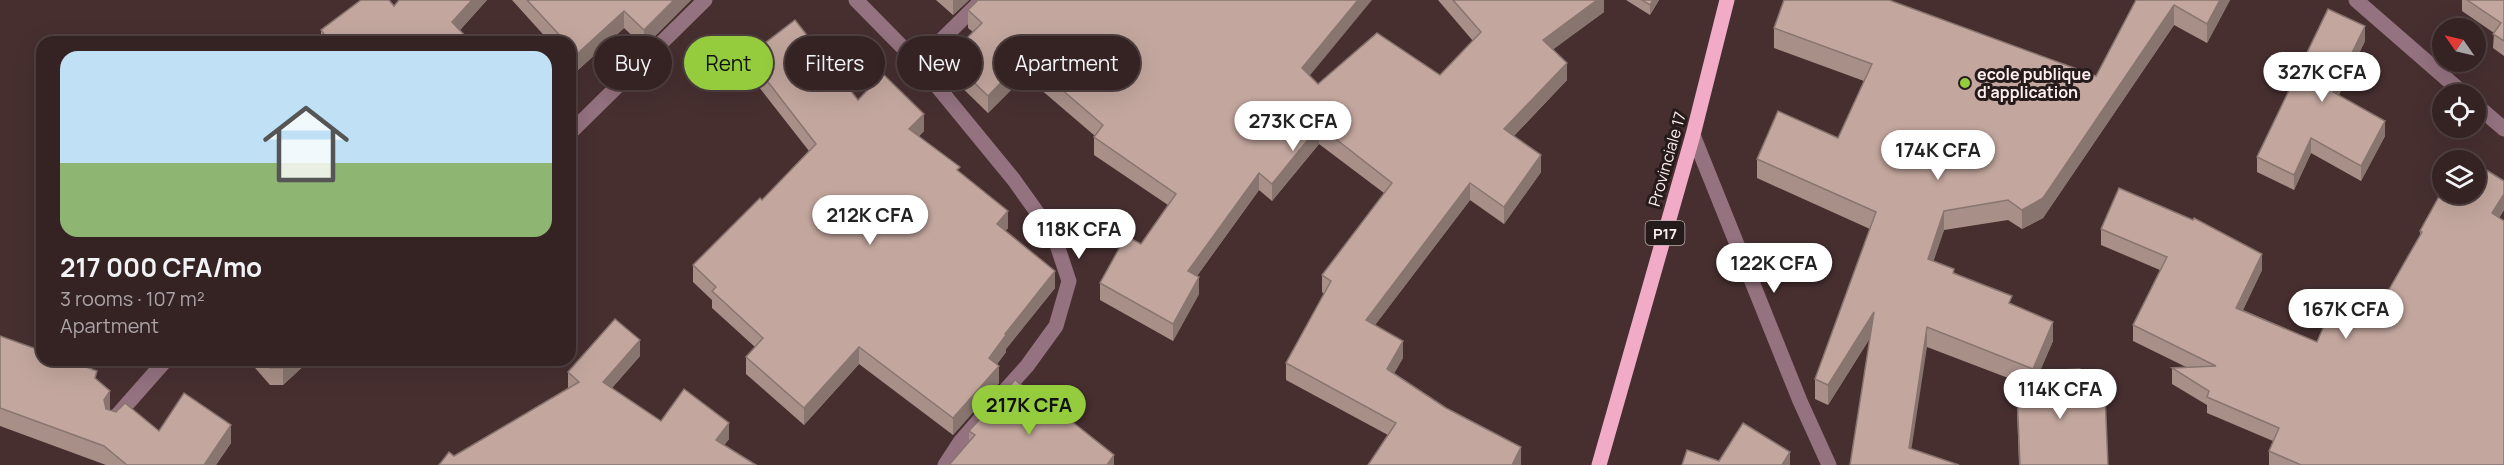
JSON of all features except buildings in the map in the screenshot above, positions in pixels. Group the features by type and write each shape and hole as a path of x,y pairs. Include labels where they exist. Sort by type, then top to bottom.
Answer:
{"main road":[{"name":"Provinciale 17","path":"1599,465 1693,135 1728,0"}],"street":[{"path":"576,127 705,0"},
{"path":"856,0 897,42"},
{"path":"945,36 982,0"},
{"path":"2356,0 2453,84"},
{"path":"940,90 1014,180 1054,236 1069,281 1056,326 1027,366 960,442 945,465"},
{"path":"2486,113 2504,129"},
{"path":"1693,135 1800,401 1829,465"},
{"path":"113,420 161,366"}],"place":[{"name":"ecole publique d'application","path":"1965,83"}]}
